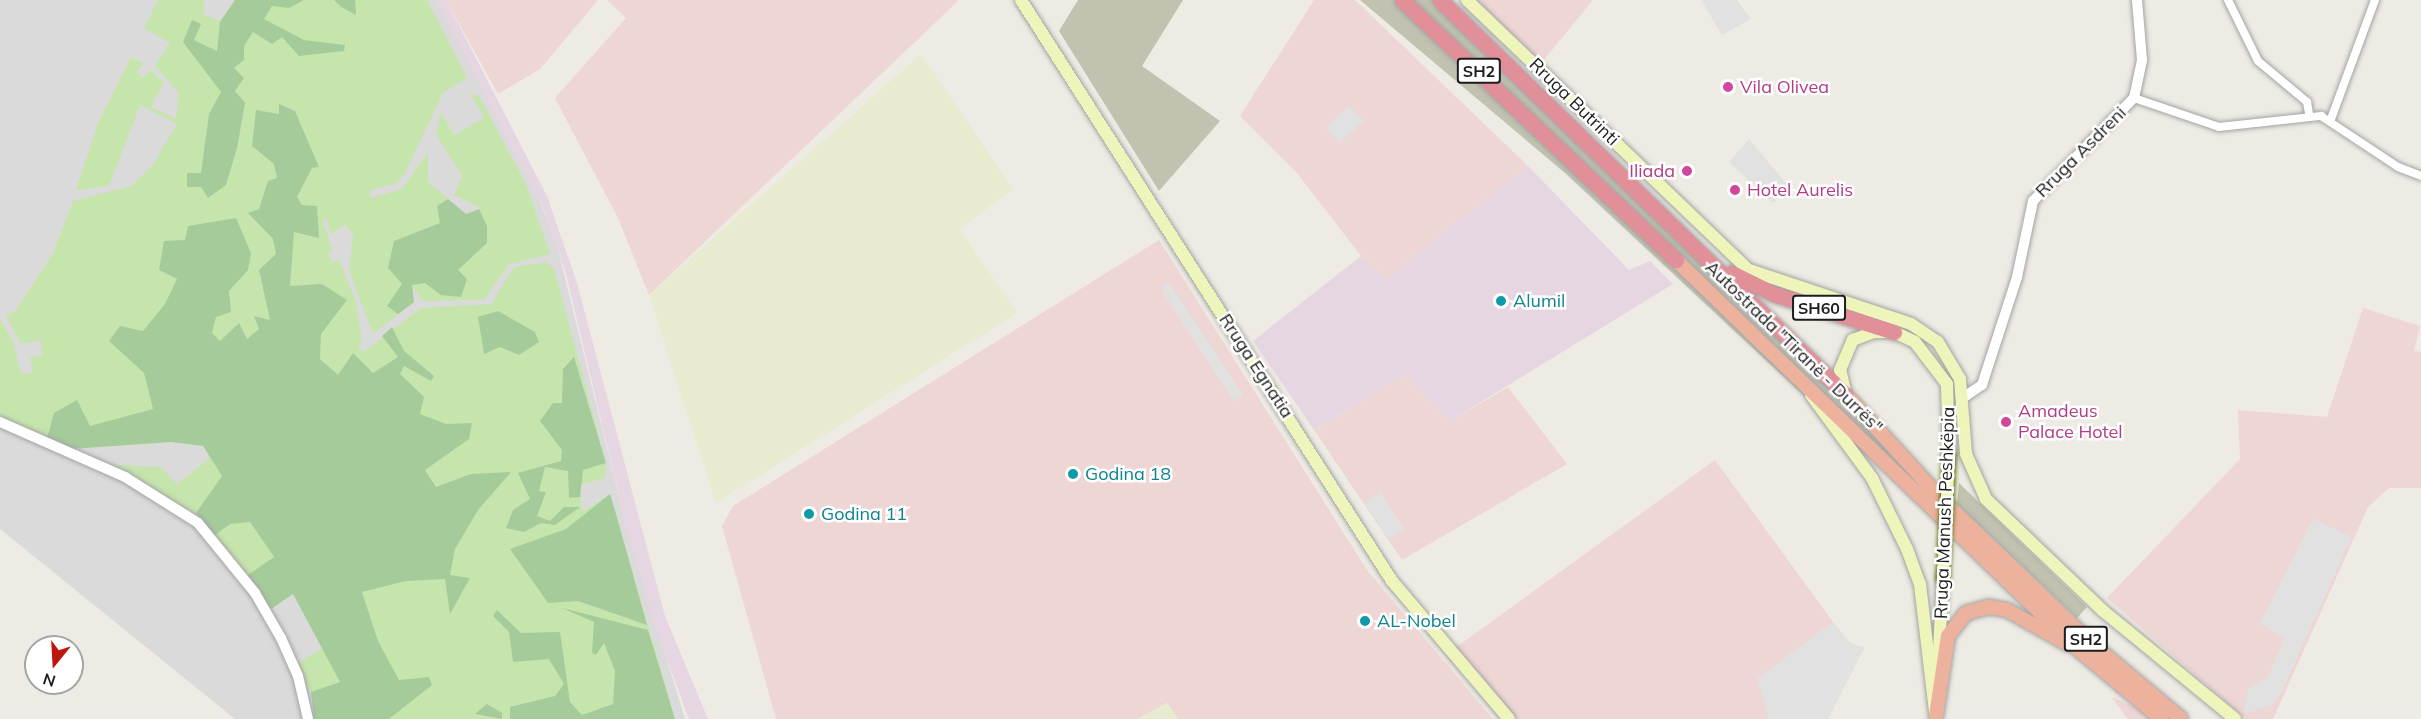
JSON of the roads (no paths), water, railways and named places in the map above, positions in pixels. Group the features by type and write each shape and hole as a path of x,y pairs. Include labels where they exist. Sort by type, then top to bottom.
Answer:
{"highway":[{"name":"Autostrada \"Tiranë - Durrës\"","path":"1402,0 1676,260 2078,649 2162,719"},
{"name":"Autostrada \"Tiranë - Durrës\"","path":"1440,0 1716,264 1846,395 1944,502 2092,644 2181,719"},
{"path":"1716,264 1747,275"},
{"name":"SH60","path":"1747,275 1894,332"},
{"path":"1936,717 1948,636 1959,619 1975,609 2007,610 2078,649"}],"main road":[{"name":"Rruga Egnatia","path":"1021,0 1392,581 1509,719"},
{"name":"Rruga Butrinti","path":"1467,0 1680,205 1747,275"},
{"path":"1747,275 1921,328 1952,360 1964,397 1966,454 1986,499 2102,610 2235,719"},
{"path":"1846,395 1840,370 1850,343 1867,333 1894,332"},
{"name":"Rruga Manush Peshkëpia","path":"1894,332 1915,342 1942,372 1951,409 1936,717"},
{"path":"1805,386 1872,478 1907,549 1920,584 1936,717"}],"street":[{"name":"Rruga Asdreni","path":"1964,397 1982,385 2017,277 2033,201 2134,99 2142,60 2137,0"},
{"path":"2228,0 2258,61 2307,102 2309,113"},
{"path":"2331,119 2375,0"},
{"path":"2134,99 2220,127 2309,113 2331,119 2390,163 2421,176"},
{"path":"0,422 125,477 198,523 255,592 281,638 298,676 308,719"}],"place":[{"name":"Vila Olivea","path":"1728,87"},
{"name":"Iliada","path":"1687,171"},
{"name":"Hotel Aurelis","path":"1735,190"},
{"name":"Alumil","path":"1501,301"},
{"name":"Amadeus Palace Hotel","path":"2006,422"},
{"name":"Godina 18","path":"1073,474"},
{"name":"Godina 11","path":"809,514"},
{"name":"AL-Nobel","path":"1365,621"}]}
